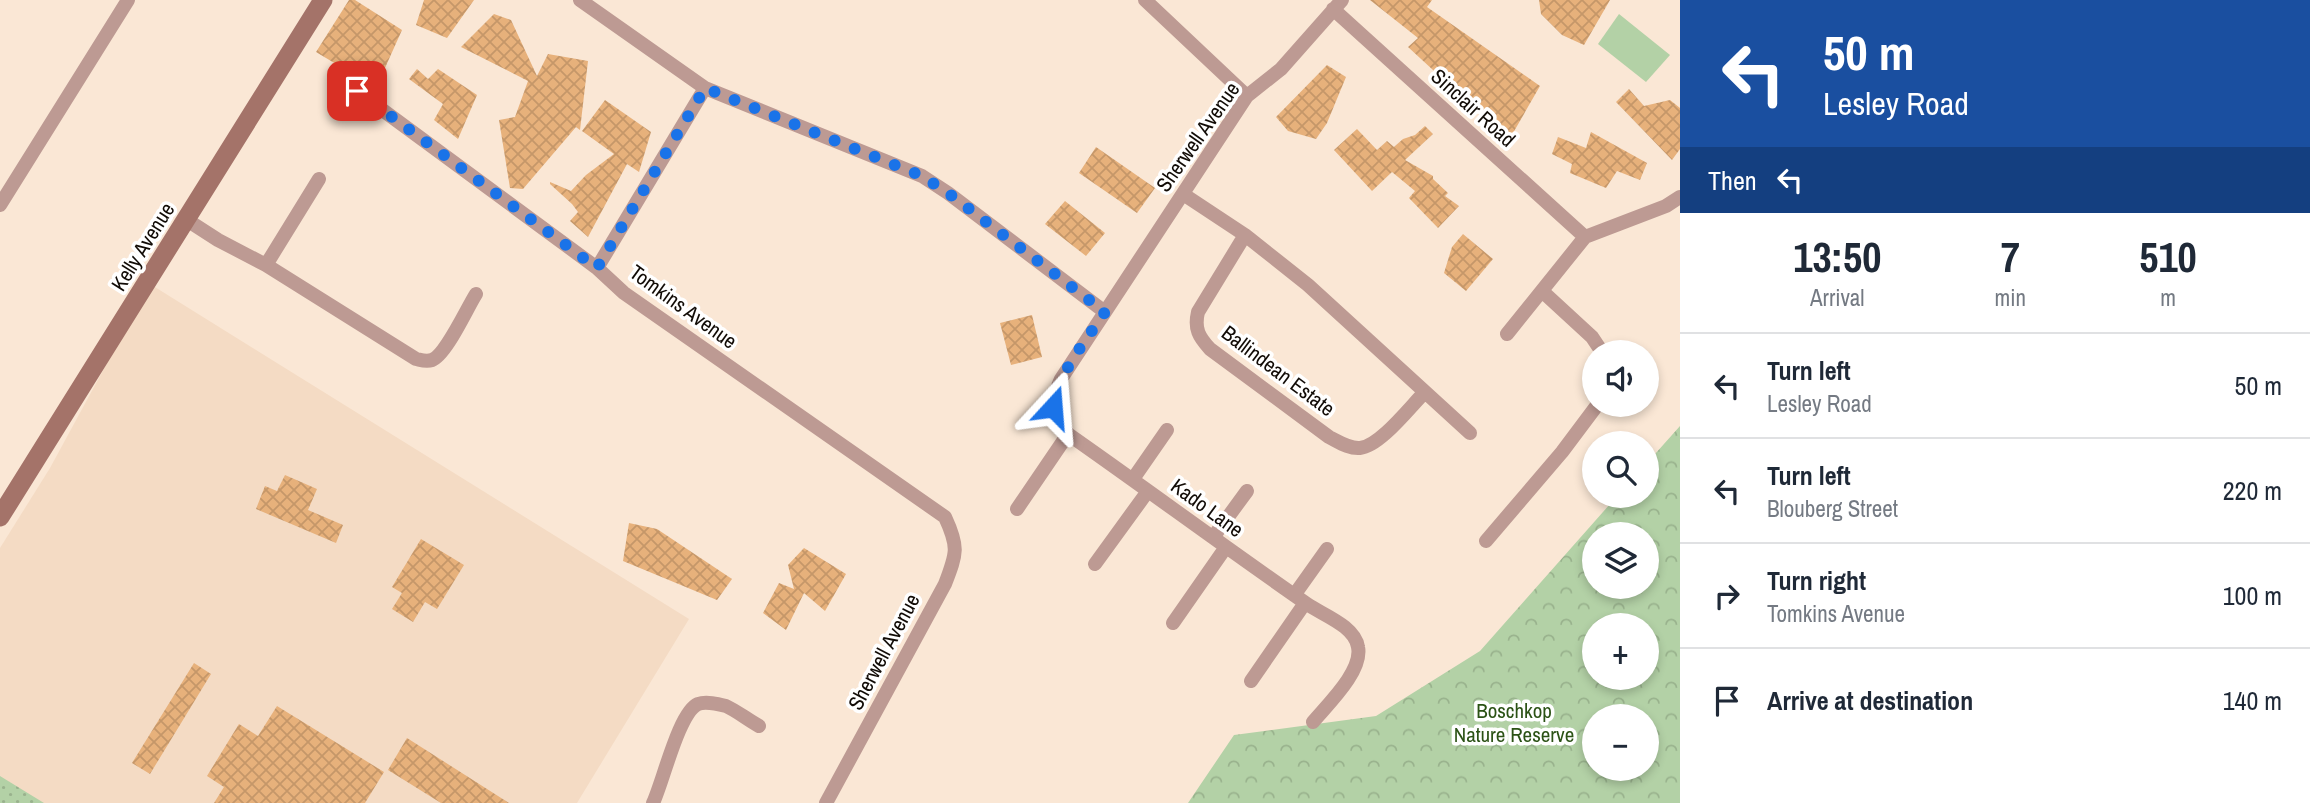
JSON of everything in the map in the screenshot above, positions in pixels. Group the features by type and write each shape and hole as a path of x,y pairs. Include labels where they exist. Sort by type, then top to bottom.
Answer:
{"street":[{"path":"0,205 128,0"},
{"name":"Kelly Avenue","path":"0,517 323,0"},
{"path":"580,0 705,88 922,176 1105,312 1061,379 1054,395 1053,407 1068,434 1017,509"},
{"path":"1145,0 1247,96"},
{"name":"Sherwell Avenue","path":"1105,312 1247,96 1281,69 1337,5"},
{"name":"Sinclair Road","path":"1337,5 1585,237"},
{"name":"Tomkins Avenue","path":"335,75 597,268 624,293 945,517"},
{"path":"597,268 705,88"},
{"path":"266,265 319,179"},
{"path":"1184,194 1245,235 1308,285 1470,433"},
{"path":"1507,334 1585,237 1666,206 1680,197"},
{"path":"187,220 266,265 416,359 435,360 476,294"},
{"name":"Ballindean Estate","path":"1245,235 1198,312 1195,324 1199,337 1210,349 1347,447 1368,446 1379,439 1424,393"},
{"path":"1542,291 1594,340"},
{"path":"1486,541 1588,417"},
{"path":"1133,479 1167,430"},
{"name":"Kado Lane","path":"1068,434 1300,599 1351,632 1358,643 1356,667 1313,722"},
{"path":"1095,564 1148,491"},
{"path":"1213,536 1247,491"},
{"name":"Sherwell Avenue","path":"826,803 945,584 956,544 945,517"},
{"path":"1173,622 1226,547"},
{"path":"1251,681 1327,549"},
{"path":"653,803 684,718 698,704 726,706 759,726"}],"shaded area":[{"path":"150,284 689,619 577,803 0,803 0,548 50,468"}],"green space":[{"path":"1619,14 1670,55 1646,82 1598,44"},
{"name":"Boschkop Nature Reserve","path":"1680,426 1680,803 1188,803 1234,735 1376,716 1480,651 1582,536 1582,599 1659,599 1659,522 1594,522 1606,508 1659,508 1659,450"},
{"path":"0,776 44,803 0,803"}],"building":[{"path":"349,0 355,0 402,30 376,88 316,52"},
{"path":"424,0 474,0 447,38 416,25"},
{"path":"1370,0 1432,0 1427,7 1540,86 1509,140 1408,47 1418,38"},
{"path":"1539,0 1610,0 1584,45 1562,35 1541,14"},
{"path":"494,14 511,20 537,76 548,54 588,61 580,130 576,127 523,189 510,188 499,120 515,117 528,81 461,47"},
{"path":"1327,65 1346,77 1327,123 1316,139 1288,131 1276,117"},
{"path":"417,69 428,79 438,69 477,95 458,139 434,120 443,104 409,79"},
{"path":"1629,89 1644,106 1670,100 1680,108 1680,149 1672,160 1616,102"},
{"path":"605,100 651,132 639,172 627,164 588,237 570,221 578,212 550,182 571,191 586,175 614,154 582,131"},
{"path":"1425,126 1433,134 1405,160 1433,176 1448,193 1445,196 1459,206 1438,228 1409,198 1415,191 1392,172 1372,191 1334,150 1357,129 1377,150 1387,141 1394,147"},
{"path":"1591,132 1647,163 1640,180 1617,171 1606,188 1570,173 1572,164 1552,154 1558,137 1586,148"},
{"path":"1096,147 1155,188 1137,213 1079,173"},
{"path":"1065,201 1105,233 1086,256 1045,224"},
{"path":"1463,234 1493,259 1466,291 1444,273 1452,247"},
{"path":"1032,315 1042,357 1011,365 1000,323"},
{"path":"285,475 317,489 308,510 343,525 336,543 256,509 265,486 277,491"},
{"path":"629,523 657,529 732,579 717,600 623,561"},
{"path":"421,539 464,565 437,609 425,602 413,622 392,609 402,593 392,587"},
{"path":"804,548 846,574 825,611 804,593 786,630 763,613 779,583 794,589 788,565"},
{"path":"194,663 211,674 150,774 132,763"},
{"path":"277,706 384,772 365,803 214,803 224,787 207,776 239,724 258,736"},
{"path":"407,738 509,803 441,803 388,770"}],"route":[{"path":"357,91 597,268 705,88 922,176 1105,312 1061,379 1054,395 1053,407"}]}
